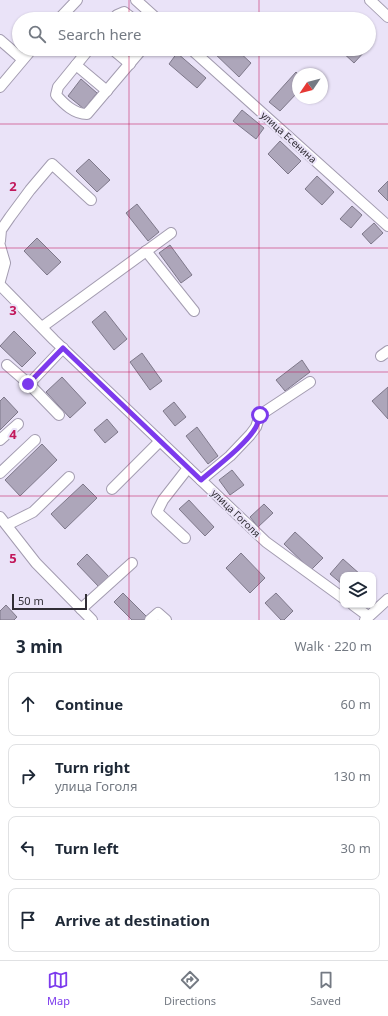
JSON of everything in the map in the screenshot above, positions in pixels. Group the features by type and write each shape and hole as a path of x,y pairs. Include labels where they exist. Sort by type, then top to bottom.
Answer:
{"street":[{"path":"66,12 77,0"},
{"path":"136,0 150,12"},
{"path":"370,0 388,17"},
{"path":"0,40 12,50"},
{"path":"19,56 22,59"},
{"path":"0,88 25,56"},
{"path":"83,56 58,88 56,94 70,108 79,114 87,114 136,56"},
{"path":"120,56 130,64"},
{"name":"улица Есенина","path":"199,56 388,226"},
{"path":"76,65 107,91"},
{"path":"0,241 1,230 30,190 52,164 91,200"},
{"path":"42,327 171,233"},
{"path":"0,246 5,263 0,281"},
{"path":"146,251 194,311"},
{"name":"улица Гоголя","path":"0,285 63,348 266,542 340,596"},
{"path":"28,384 63,348"},
{"path":"7,365 59,415"},
{"path":"201,480 230,456 250,435 256,427 260,415 310,382"},
{"path":"0,440 18,424"},
{"path":"0,473 35,440"},
{"path":"112,489 160,441"},
{"path":"185,538 157,512 163,500 188,468"},
{"path":"7,525 33,512 69,476"},
{"path":"0,517 36,563 92,620"},
{"path":"81,609 132,563"},
{"path":"356,608 366,618 388,599"},
{"path":"150,620 158,613 166,620"}],"building":[{"path":"175,56 180,56 206,78 197,88 169,64"},
{"path":"217,56 244,56 251,63 239,77"},
{"path":"346,56 360,56 354,63"},
{"path":"292,76 292,98 280,111 269,102"},
{"path":"81,79 97,93 84,109 68,96"},
{"path":"242,110 264,128 256,139 233,121"},
{"path":"280,141 301,161 288,174 268,154"},
{"path":"89,159 110,180 97,192 76,171"},
{"path":"317,176 334,192 322,205 305,189"},
{"path":"388,181 388,201 378,191"},
{"path":"137,204 159,232 148,241 126,213"},
{"path":"352,206 362,215 351,228 340,219"},
{"path":"374,223 383,233 371,244 362,234"},
{"path":"37,238 61,262 47,275 24,251"},
{"path":"170,245 192,275 181,283 159,253"},
{"path":"105,311 127,339 114,350 92,322"},
{"path":"14,331 36,353 22,367 0,346"},
{"path":"142,353 162,381 150,390 130,362"},
{"path":"302,360 310,372 285,391 276,380"},
{"path":"62,377 86,403 70,418 46,392"},
{"path":"388,387 388,419 372,401"},
{"path":"4,397 18,412 0,430 0,401"},
{"path":"174,402 186,417 175,426 163,411"},
{"path":"107,419 118,432 105,443 94,430"},
{"path":"197,427 218,456 208,464 186,436"},
{"path":"42,444 57,460 20,496 5,480"},
{"path":"232,470 244,485 230,495 219,480"},
{"path":"83,484 97,498 65,529 51,514"},
{"path":"189,500 214,527 205,536 179,509"},
{"path":"264,504 273,513 258,527 250,517"},
{"path":"295,532 323,558 311,570 284,544"},
{"path":"241,553 265,578 250,593 226,568"},
{"path":"87,554 109,577 99,587 77,564"},
{"path":"343,559 358,572 340,572 340,582 330,574"},
{"path":"123,593 147,617 144,620 132,620 114,602"},
{"path":"276,593 293,611 284,620 281,620 265,603"},
{"path":"6,605 17,617 14,620 0,620 0,611"}],"route":[{"path":"28,384 63,348 201,480 230,456 250,435 256,427 260,415"}]}
